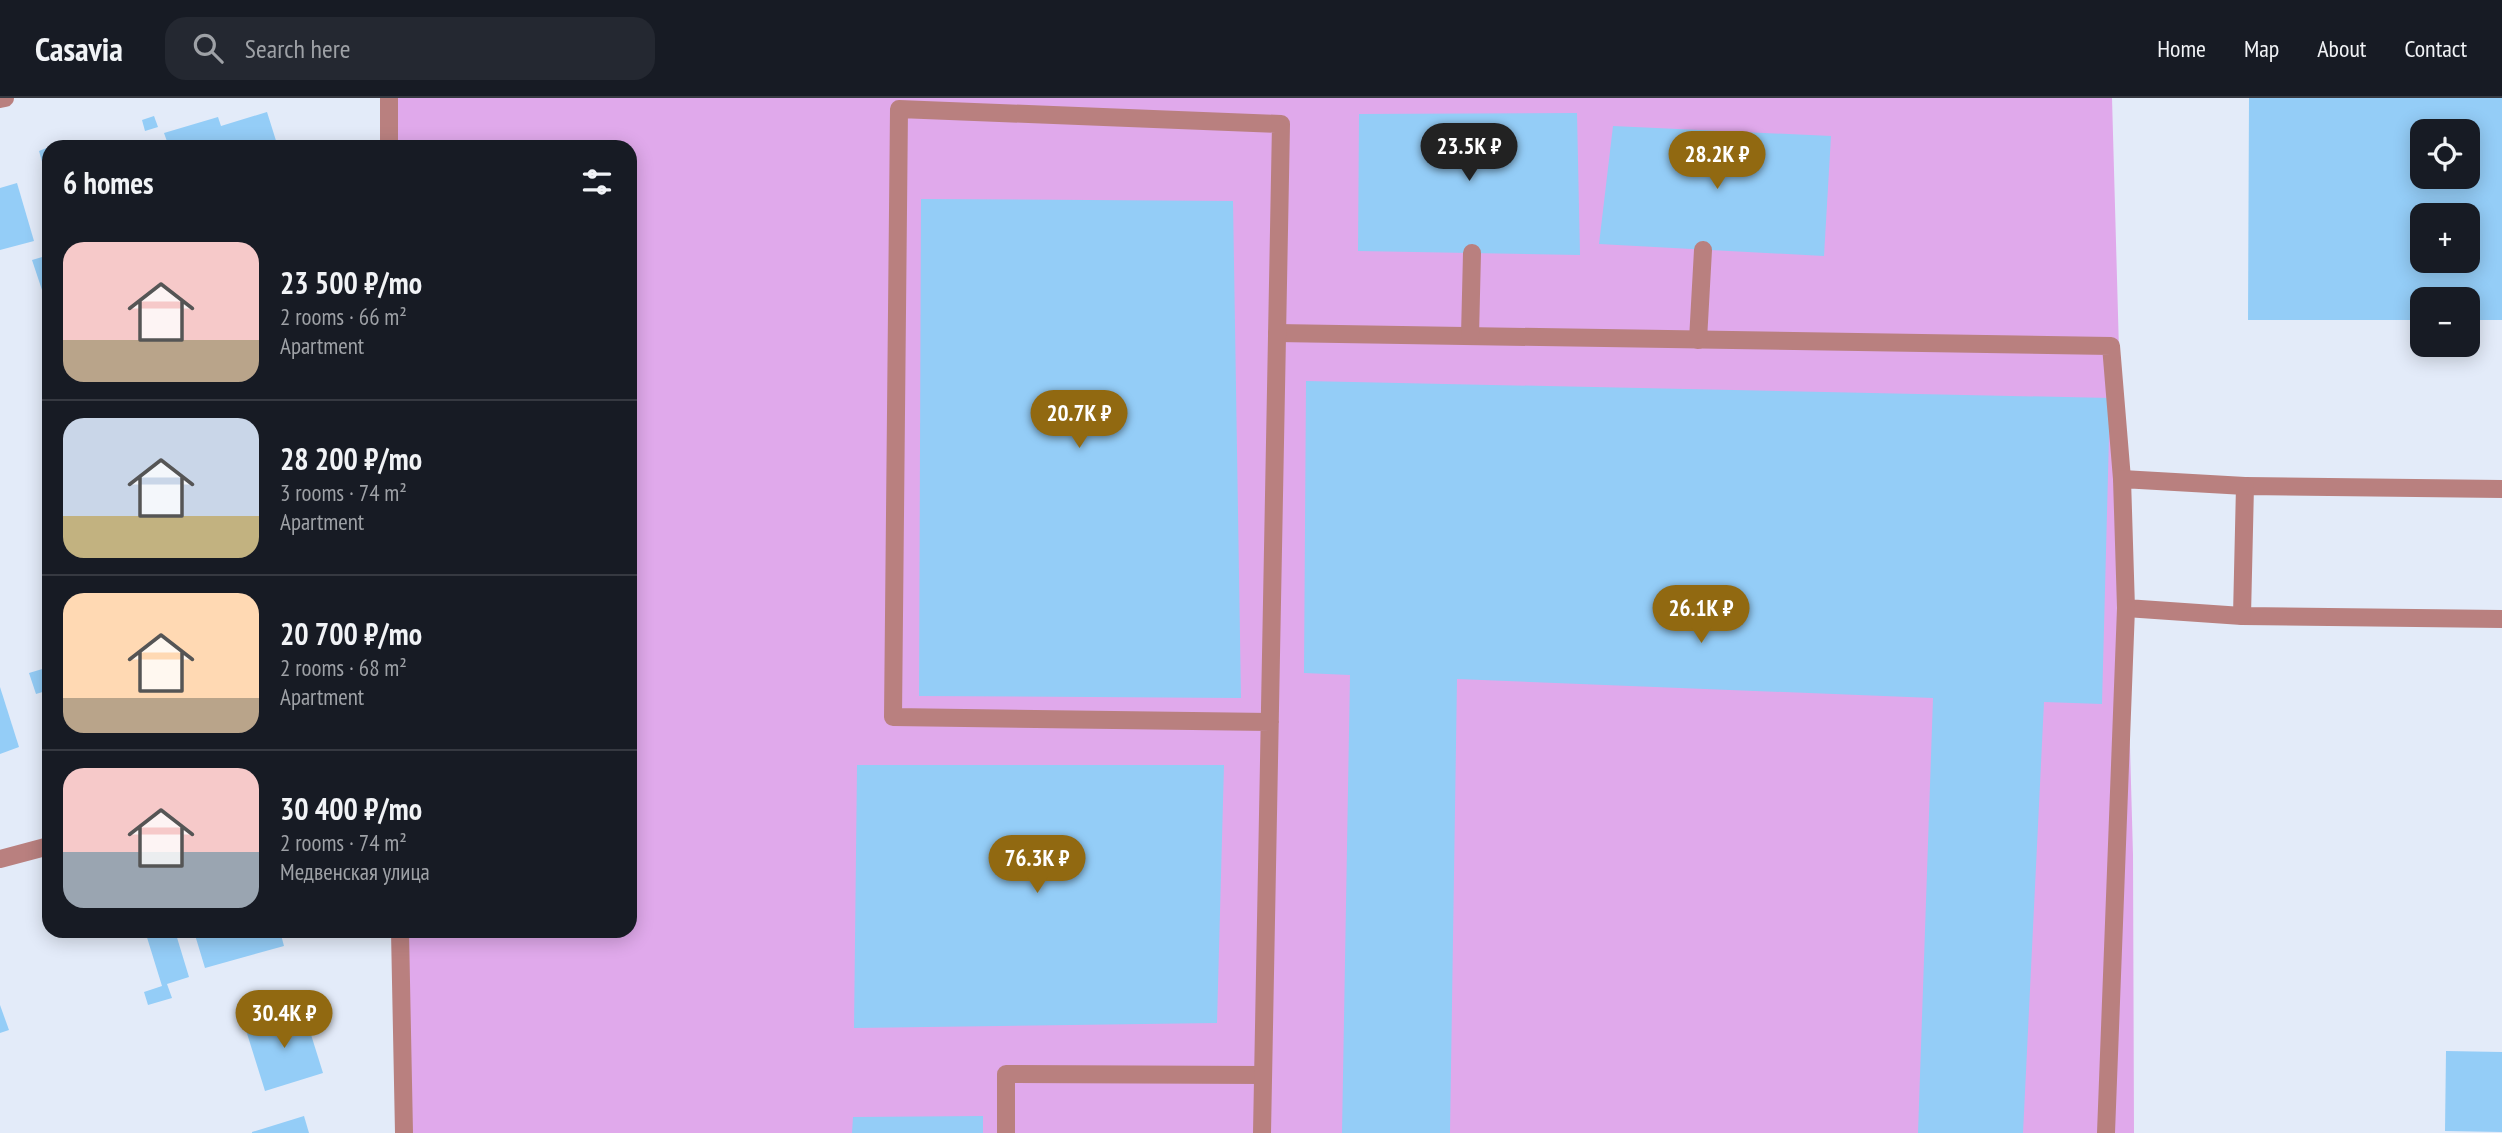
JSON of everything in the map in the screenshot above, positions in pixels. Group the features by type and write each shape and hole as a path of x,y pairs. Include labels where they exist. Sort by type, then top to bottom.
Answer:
{"street":[{"path":"389,98 389,140"},
{"path":"1262,1133 1270,722 1281,124 899,109 893,717 1270,722"},
{"path":"1698,340 1703,250"},
{"path":"1470,336 1472,253"},
{"path":"1277,333 2111,346 2122,479 2126,608 2105,1133"},
{"path":"2122,479 2245,486 2502,489"},
{"path":"2242,616 2245,486"},
{"path":"2126,608 2242,616 2502,619"},
{"path":"0,859 42,848"},
{"path":"400,938 404,1133"},
{"path":"1006,1133 1006,1074 1263,1075"}],"shaded area":[{"path":"394,98 2112,98 2133,855 2134,1133 406,1133 404,938 637,938 637,140 395,140"}],"building":[{"path":"2249,98 2502,98 2502,320 2480,320 2480,287 2410,287 2410,320 2248,320"},
{"path":"267,112 276,140 166,140 164,133 218,117 221,126"},
{"path":"1577,113 1580,255 1358,251 1359,114"},
{"path":"154,116 158,127 145,131 142,120"},
{"path":"1613,126 1831,136 1824,256 1599,244"},
{"path":"17,183 34,241 0,250 0,188"},
{"path":"921,199 1233,201 1241,698 919,696"},
{"path":"42,257 42,290 32,260"},
{"path":"1306,381 2110,398 2102,704 2044,702 2023,1133 1918,1133 1933,698 1457,679 1450,1133 1342,1133 1350,675 1304,673"},
{"path":"42,669 42,692 36,694 29,673"},
{"path":"0,687 19,747 0,754"},
{"path":"857,765 1224,765 1217,1023 854,1028"},
{"path":"147,938 177,938 189,977 167,984 172,998 148,1005 144,992 162,986"},
{"path":"196,938 282,938 284,946 205,968"},
{"path":"0,1005 9,1030 0,1033"},
{"path":"303,1009 323,1073 265,1091 245,1027"},
{"path":"2446,1051 2502,1052 2502,1132 2445,1131"},
{"path":"304,1116 309,1133 252,1133 252,1132"},
{"path":"983,1116 983,1133 852,1133 853,1117"}]}
